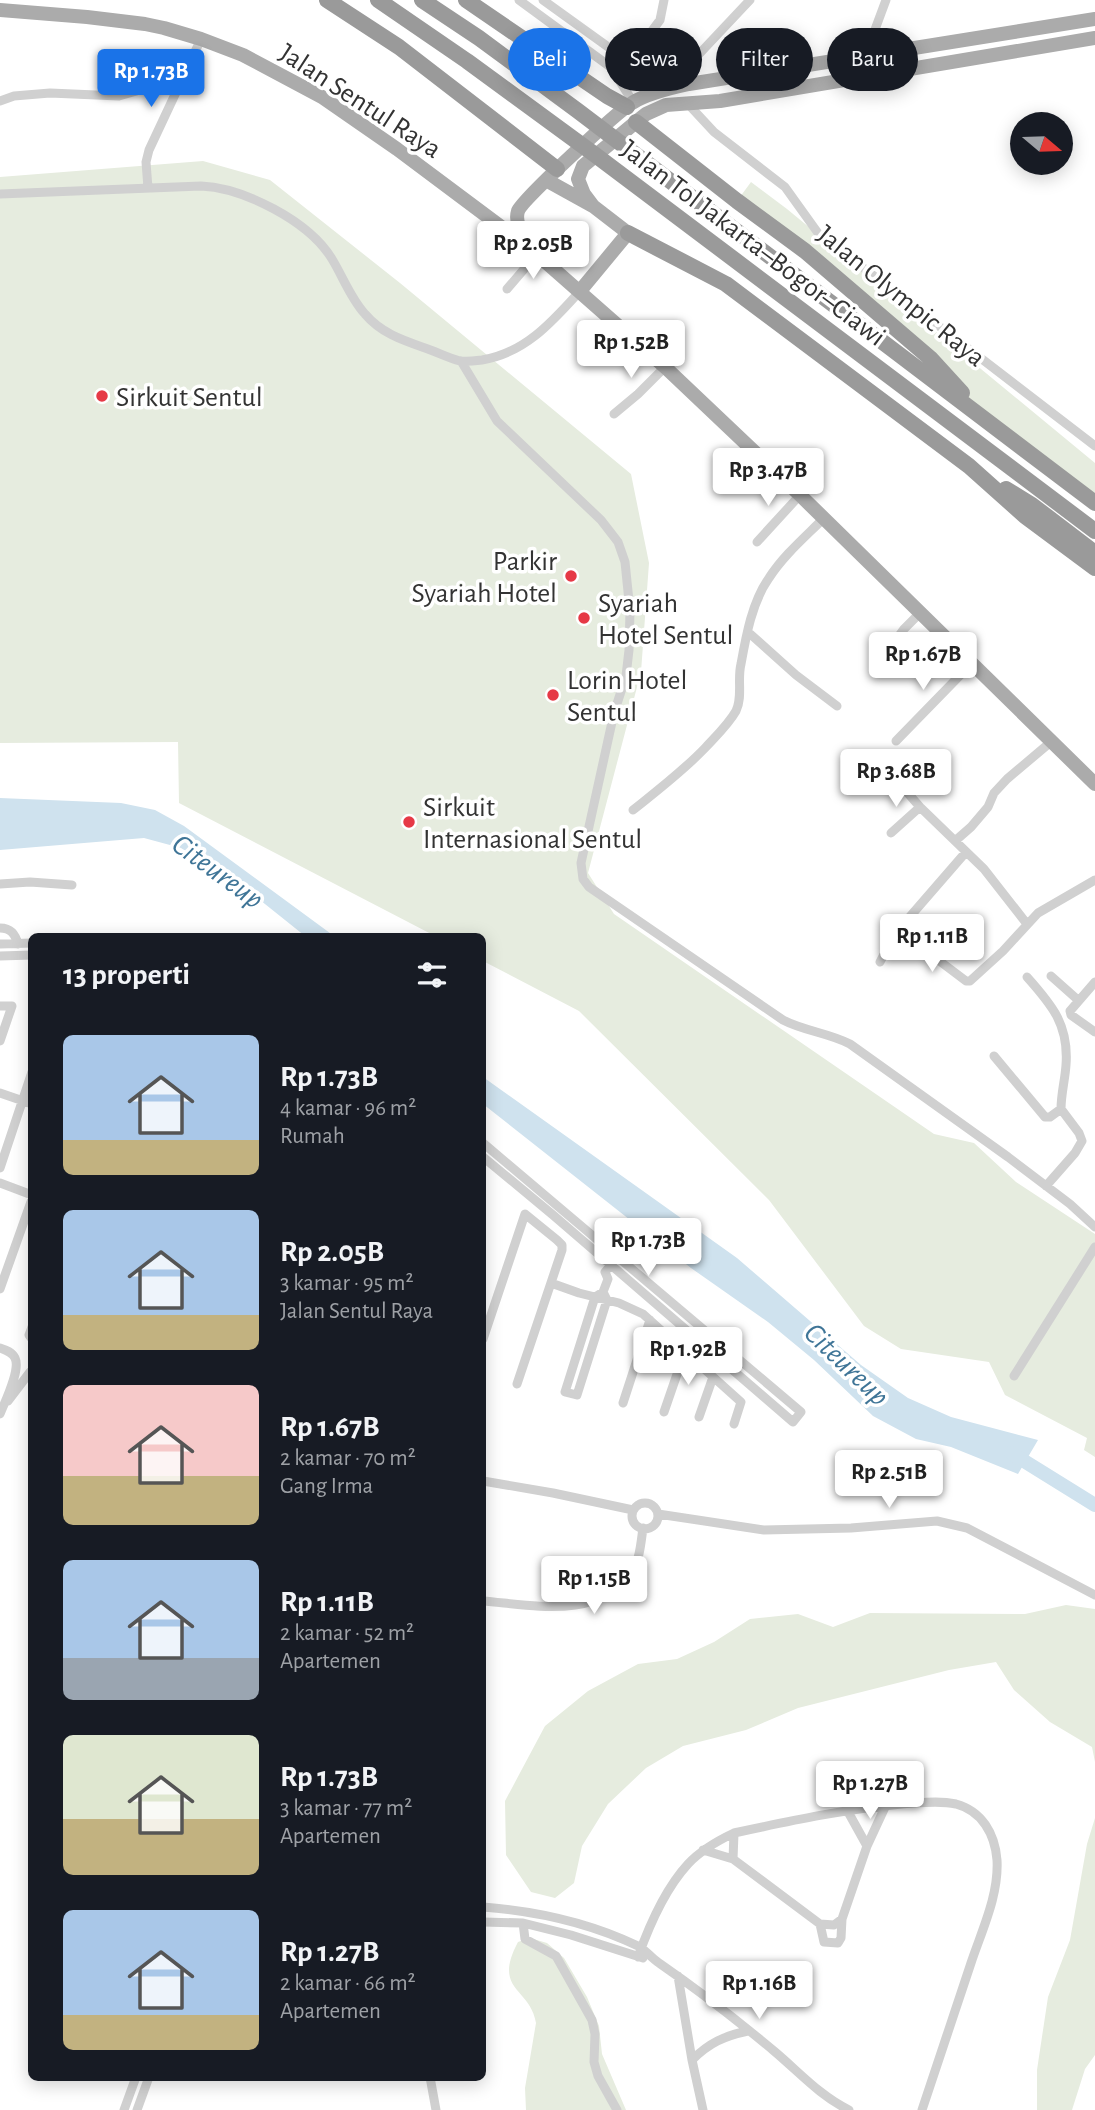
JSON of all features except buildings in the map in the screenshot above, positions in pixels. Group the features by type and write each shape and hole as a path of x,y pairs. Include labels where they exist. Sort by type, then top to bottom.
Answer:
{"highway":[{"path":"327,0 399,47 552,175"},
{"name":"Jalan Tol Jakarta–Bogor–Ciawi","path":"378,0 562,131 1095,531"},
{"name":"Jalan Tol Jakarta–Bogor–Ciawi","path":"422,0 480,38 578,111 1095,503"},
{"path":"466,0 607,96 630,104"},
{"path":"636,122 805,251 930,358 990,424"},
{"path":"628,233 726,285 969,466 1032,505 1095,553"},
{"path":"969,466 1025,516 1095,568"}],"main road":[{"name":"Jalan Sentul Raya","path":"0,10 145,24 201,39 264,66 322,97 397,149 535,252 665,367 1095,784"},
{"path":"918,48 1095,19"},
{"path":"593,206 584,194 579,179 583,166 646,114 666,105 720,101 1095,38"},
{"path":"702,82 827,63"},
{"path":"535,252 517,222 518,209 630,104 665,91"},
{"path":"552,175 562,187 593,206 628,233 580,291"}],"street":[{"path":"519,0 605,63"},
{"path":"543,0 605,45"},
{"path":"654,28 660,20 664,0"},
{"path":"702,51 750,0"},
{"path":"876,28 886,0"},
{"path":"148,188 146,162 149,150 201,39"},
{"path":"0,101 14,96 50,93 119,96 147,88 176,89"},
{"path":"625,91 630,104"},
{"name":"Jalan Olympic Raya","path":"688,104 714,132 785,187 818,233 1095,446"},
{"path":"0,194 219,187 252,197 298,225 316,240 332,259 364,313 381,330 461,361 490,359 526,344 547,327 580,291"},
{"path":"507,289 535,252"},
{"path":"461,361 497,421 601,520 618,542 625,562 630,611 626,676 614,713 581,863 583,879 589,887 783,1020 850,1044 1046,1186 1095,1227"},
{"path":"614,414 665,367"},
{"path":"757,542 800,495"},
{"path":"633,810 691,762 733,716 740,699 739,669 748,632 767,580 822,519"},
{"path":"877,666 904,629 919,614"},
{"path":"748,632 796,675 837,706"},
{"path":"895,741 971,664"},
{"path":"955,841 988,807 994,793 1007,779 1052,741"},
{"path":"879,760 920,807 984,869 1027,924"},
{"path":"891,833 920,807"},
{"path":"880,962 894,935 967,852"},
{"path":"917,944 966,981 970,981 1003,951 1038,913 1095,880"},
{"path":"0,884 30,882 72,885"},
{"path":"0,920 0,928 15,934 18,944"},
{"path":"0,944 28,943"},
{"path":"0,956 28,954"},
{"path":"1051,976 1078,1000"},
{"path":"1027,977 1054,1008 1063,1030 1066,1066 1062,1109 1082,1141 1046,1186"},
{"path":"1095,982 1070,1011 1071,1015 1095,1032"},
{"path":"0,1006 12,1006 0,1041"},
{"path":"994,1056 1045,1117 1050,1117 1062,1109"},
{"path":"0,1093 27,1102 0,1168"},
{"path":"486,1146 801,1412 793,1422 486,1160"},
{"path":"0,1183 28,1195"},
{"path":"0,1289 28,1208"},
{"path":"486,1330 524,1214 562,1245 562,1250 517,1384"},
{"path":"1014,1376 1095,1247"},
{"path":"602,1296 577,1395 565,1392 608,1279 605,1272 618,1257"},
{"path":"608,1279 615,1279 627,1265"},
{"path":"551,1283 632,1307 650,1320 741,1402 734,1424"},
{"path":"623,1403 650,1320"},
{"path":"0,1348 10,1352 16,1359 16,1369 1,1412"},
{"path":"664,1412 685,1352"},
{"path":"1,1412 28,1375"},
{"path":"699,1417 713,1377"},
{"path":"486,1482 633,1510"},
{"path":"658,1514 655,1523 648,1528 639,1527 633,1520 633,1510 640,1504 649,1503 658,1514 764,1530 803,1531 922,1522 950,1523 967,1528 1095,1595"},
{"path":"486,1601 566,1607 601,1597 618,1586 634,1569 643,1528"},
{"path":"638,1957 665,1898 688,1864 703,1850 734,1833 886,1805 928,1802 966,1808 985,1823 991,1832 997,1858 997,1874 988,1913 922,2110"},
{"path":"820,1924 824,1942 838,1943 841,1938 842,1919 867,1846 886,1805"},
{"path":"848,1810 867,1846"},
{"path":"733,1858 734,1833"},
{"path":"703,1850 733,1858 820,1924 834,1925 842,1919"},
{"path":"486,1908 555,1917 641,1947 652,1959 748,2031 826,2096 849,2110"},
{"path":"486,1922 523,1923 652,1959"},
{"path":"523,1923 524,1939 556,1956 592,2020 595,2034 594,2062 598,2077 617,2110"},
{"path":"678,1976 703,2110"},
{"path":"692,2060 718,2039 748,2031"},
{"path":"124,2110 135,2081"},
{"path":"137,2110 148,2081"},
{"path":"431,2081 436,2110"}],"shaded area":[{"name":"Sirkuit Internasional Sentul","path":"203,161 270,180 400,283 631,474 649,563 641,672 588,873 614,914 934,1134 974,1143 1016,1182 1095,1234 1095,1457 1084,1450 1087,1438 1005,1395 989,1362 901,1349 864,1326 769,1200 579,1011 486,963 486,933 429,933 179,803 178,742 0,743 0,177"},
{"path":"751,182 1095,463 1095,503 990,424 930,358 737,201"},
{"path":"1066,1605 1095,1609 1095,1762 1092,1747 1050,1722 1014,1690 996,1662 949,1670 798,1708 746,1730 683,1746 646,1768 608,1804 582,1846 574,1883 555,1898 531,1892 506,1855 505,1801 545,1726 588,1691 638,1664 677,1659 714,1642 750,1619 798,1614 833,1627 870,1613 1025,1614"},
{"path":"1095,1818 1095,2055 1085,2069 1072,2110 1037,2110 1037,2070 1048,1997 1070,1940 1087,1844"},
{"path":"530,1938 547,1943 564,1958 587,1997 599,2026 602,2054 626,2110 526,2110 525,2088 536,2023 527,2002 511,1980 509,1970 518,1942"}],"water":[{"path":"0,798 121,803 155,810 184,826 330,933 301,933 246,889 181,848 144,838 0,850"},
{"path":"486,1079 737,1258 861,1365 908,1398 951,1417 1038,1440 1018,1474 951,1447 916,1439 873,1416 814,1360 768,1322 691,1268 486,1106"}],"waterway":[{"name":"Citeureup","path":"1011,1453 1095,1505"}],"place":[{"name":"Sirkuit Sentul","path":"102,396"},
{"name":"Parkir Syariah Hotel","path":"571,576"},
{"name":"Syariah Hotel Sentul","path":"584,618"},
{"name":"Lorin Hotel Sentul","path":"553,695"},
{"name":"Sirkuit Internasional Sentul","path":"409,822"}]}
